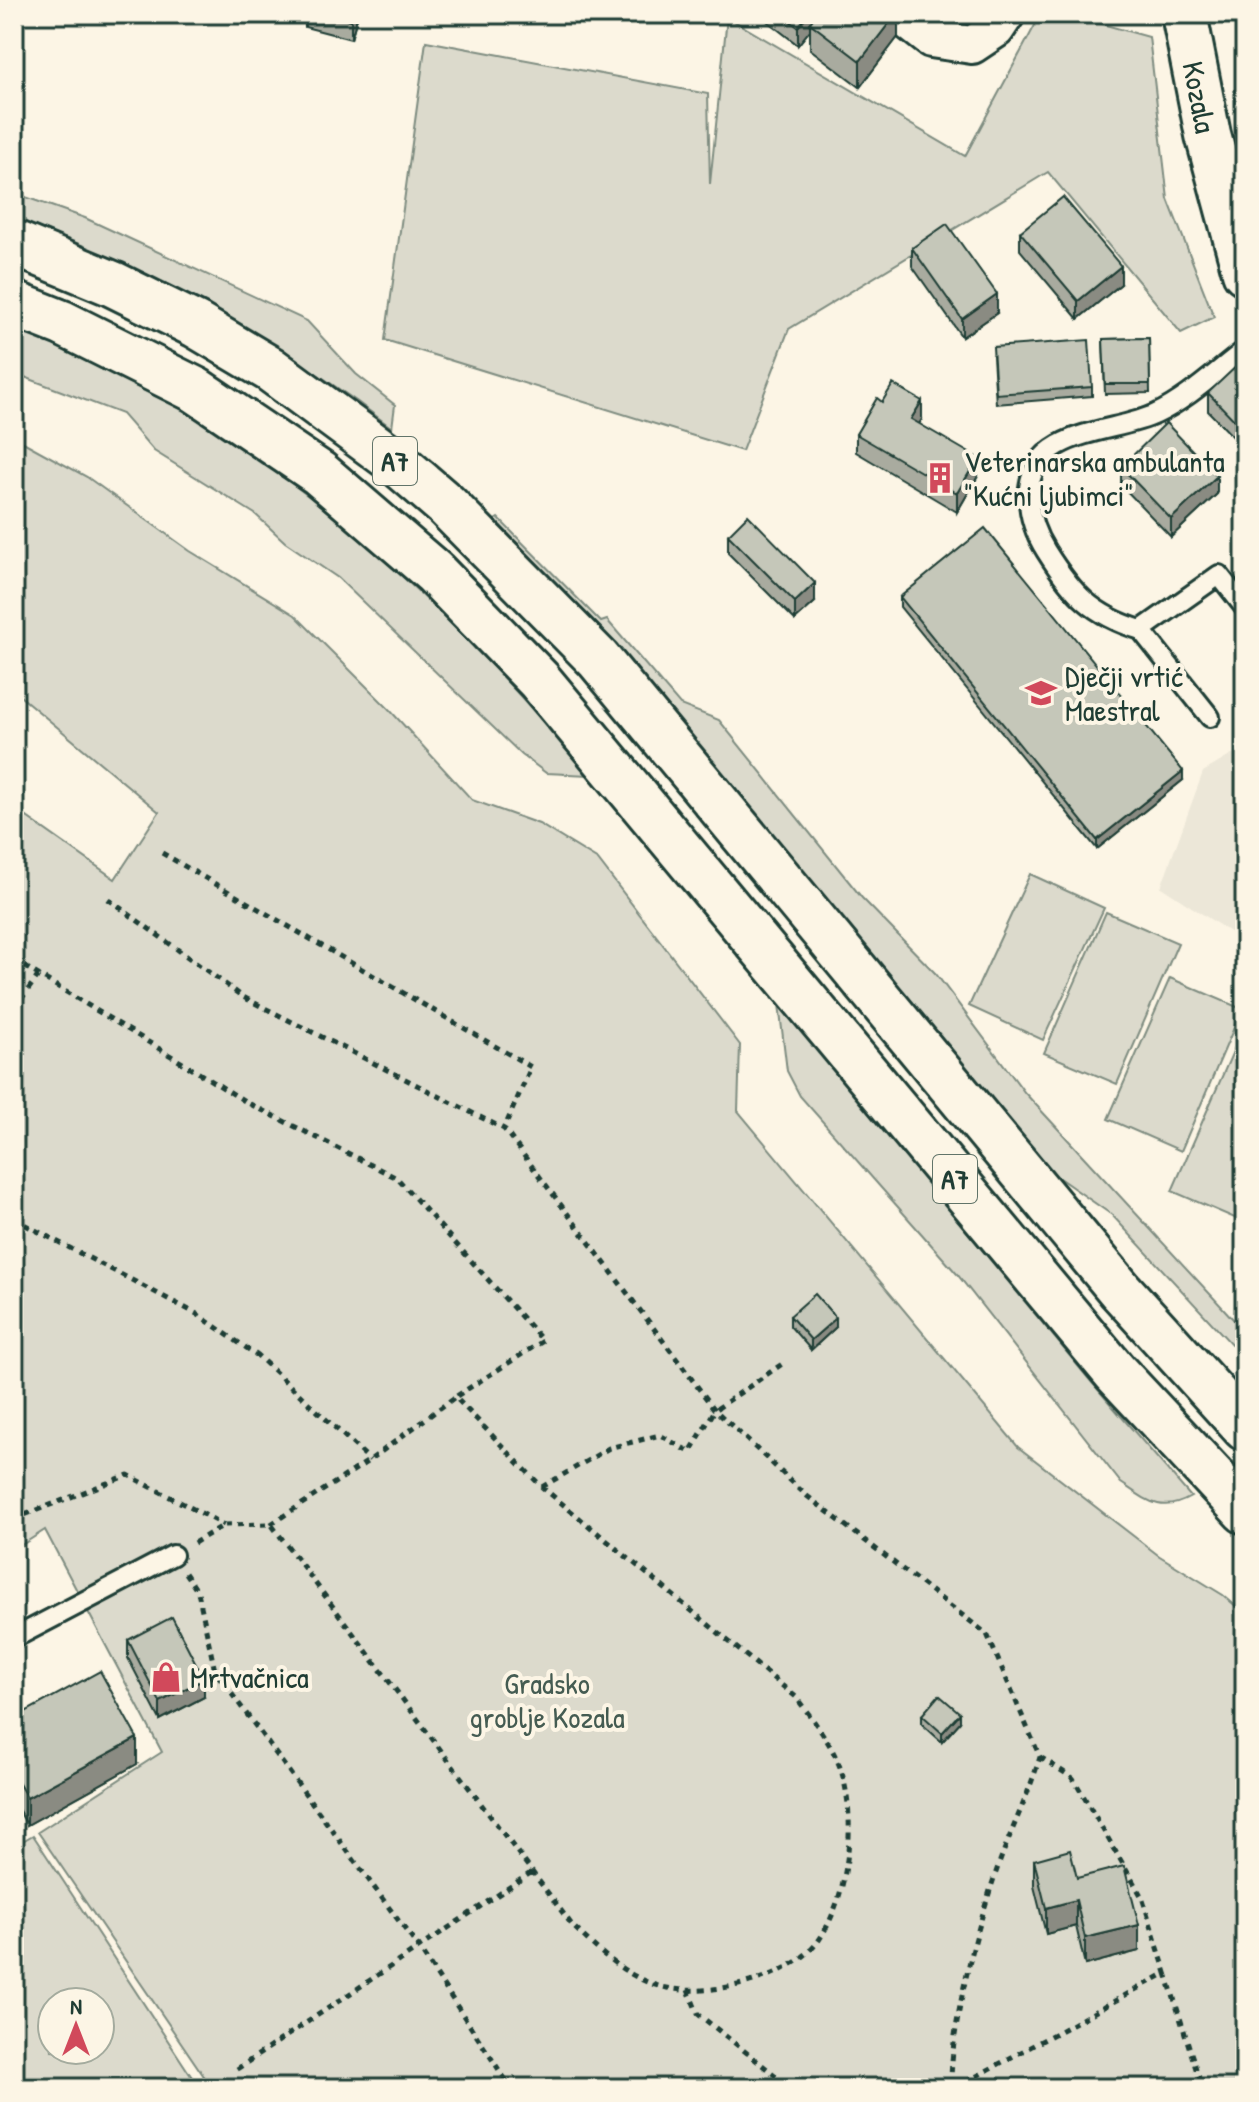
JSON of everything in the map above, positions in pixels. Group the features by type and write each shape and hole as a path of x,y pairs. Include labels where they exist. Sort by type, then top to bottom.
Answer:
{"main road":[{"name":"Kozala","path":"1184,14 1208,135 1244,268"},
{"name":"A7","path":"14,243 113,284 196,325 270,369 396,462 446,505 598,659 1120,1290 1245,1428"},
{"name":"A7","path":"14,304 103,342 196,390 319,473 434,572 539,680 1115,1372 1245,1511"}],"street":[{"path":"899,14 931,39 972,45 996,29 1006,14"}],"lane":[{"path":"1210,717 1141,630 1096,613 1066,583 1034,533 1028,500 1031,471 1049,450 1075,436 1143,420 1165,410 1245,350"},
{"path":"1141,630 1219,575 1245,608"},
{"path":"14,1638 173,1555"}],"path":[{"path":"162,853 531,1067 504,1129"},
{"path":"108,899 243,997 504,1129 715,1410 807,1496 987,1634 1040,1757 1073,1778 1142,1897 1202,2088"},
{"path":"14,960 248,1103 397,1178 543,1341 455,1397 370,1460 271,1524 224,1525 128,1475 14,1519"},
{"path":"14,1009 38,976"},
{"path":"14,1219 197,1314 258,1356 370,1460"},
{"path":"542,1487 609,1448 660,1435 690,1452 715,1410 785,1362"},
{"path":"271,1524 572,1925 616,1964 647,1981 688,1990 715,1990 769,1975 798,1960 817,1943 834,1913 850,1836 845,1782 835,1755 796,1697 542,1487 455,1397"},
{"path":"224,1525 173,1555 198,1592 215,1671 418,1947 511,2088"},
{"path":"1040,1757 1000,1862 978,1938 950,2051 953,2088 1166,1973"},
{"path":"237,2069 532,1872"},
{"path":"688,1990 698,2014 791,2088"}],"shaded area":[{"path":"1245,747 1245,942 1161,887 1203,772"}],"green space":[{"path":"1041,14 1066,14 1149,37 1168,199 1214,317 1181,333 1048,172 789,329 742,451 385,340 426,41 708,94 710,184 727,17 965,156"},
{"path":"14,193 85,218 307,321 356,374 395,405 392,428 348,395 257,336 163,284 14,218"},
{"path":"14,328 101,366 182,410 258,459 330,514 399,573 464,637 528,704 589,775 546,773 522,755 338,578 285,542 255,514 154,451 122,414 14,373"},
{"name":"Gradsko groblje Kozala","path":"14,437 87,477 190,551 295,615 388,708 472,800 539,824 598,860 740,1045 738,1111 1018,1447 1158,1555 1223,1595 1245,1614 1245,2088 212,2088 38,1832 162,1752 45,1530 14,1550 14,808 115,879 159,812 14,691"},
{"path":"498,518 601,622 607,620 680,705 719,720 862,898 936,974 1025,1093 1245,1332 1245,1359 1112,1215 1049,1171 565,595 495,520"},
{"path":"1030,874 1104,908 1043,1040 969,1006"},
{"path":"1106,912 1178,943 1117,1084 1044,1053"},
{"path":"1170,978 1242,1009 1181,1151 1108,1119"},
{"path":"779,1004 1088,1378 1191,1497 1163,1505 1147,1500 1121,1483 957,1274 800,1096 787,1071"},
{"path":"1234,1049 1245,1054 1244,1222 1172,1191"},
{"path":"33,1835 199,2088 23,2088 14,2068 14,1846"}],"building":[{"path":"326,14 353,14 351,20"},
{"path":"781,14 808,14 798,27"},
{"path":"816,14 896,14 860,61 810,23"},
{"path":"1063,197 1121,266 1078,301 1020,232"},
{"path":"947,224 997,294 962,319 912,248"},
{"path":"1149,338 1150,384 1105,384 1103,339"},
{"path":"1089,340 1092,387 996,394 993,347"},
{"path":"1240,363 1245,368 1245,431 1208,393"},
{"path":"893,384 922,401 911,419 978,458 957,493 856,434 877,398 882,402"},
{"path":"1166,423 1217,476 1171,519 1121,467"},
{"path":"748,515 815,583 795,602 728,535"},
{"name":"Dječji vrtić Maestral","path":"985,528 1183,771 1097,840 900,597"},
{"path":"815,1294 836,1318 811,1340 790,1316"},
{"name":"Mrtvačnica","path":"172,1617 204,1679 160,1702 128,1640"},
{"path":"100,1671 137,1738 27,1798 14,1775 14,1718"},
{"path":"939,1695 960,1713 942,1733 922,1715"},
{"path":"1070,1850 1077,1878 1124,1866 1139,1925 1085,1938 1076,1900 1046,1908 1034,1860"}],"place":[{"name":"Veterinarska ambulanta \"Kućni ljubimci\"","path":"940,478"},
{"name":"Dječji vrtić Maestral","path":"1041,693"},
{"name":"Mrtvačnica","path":"166,1677"}]}
